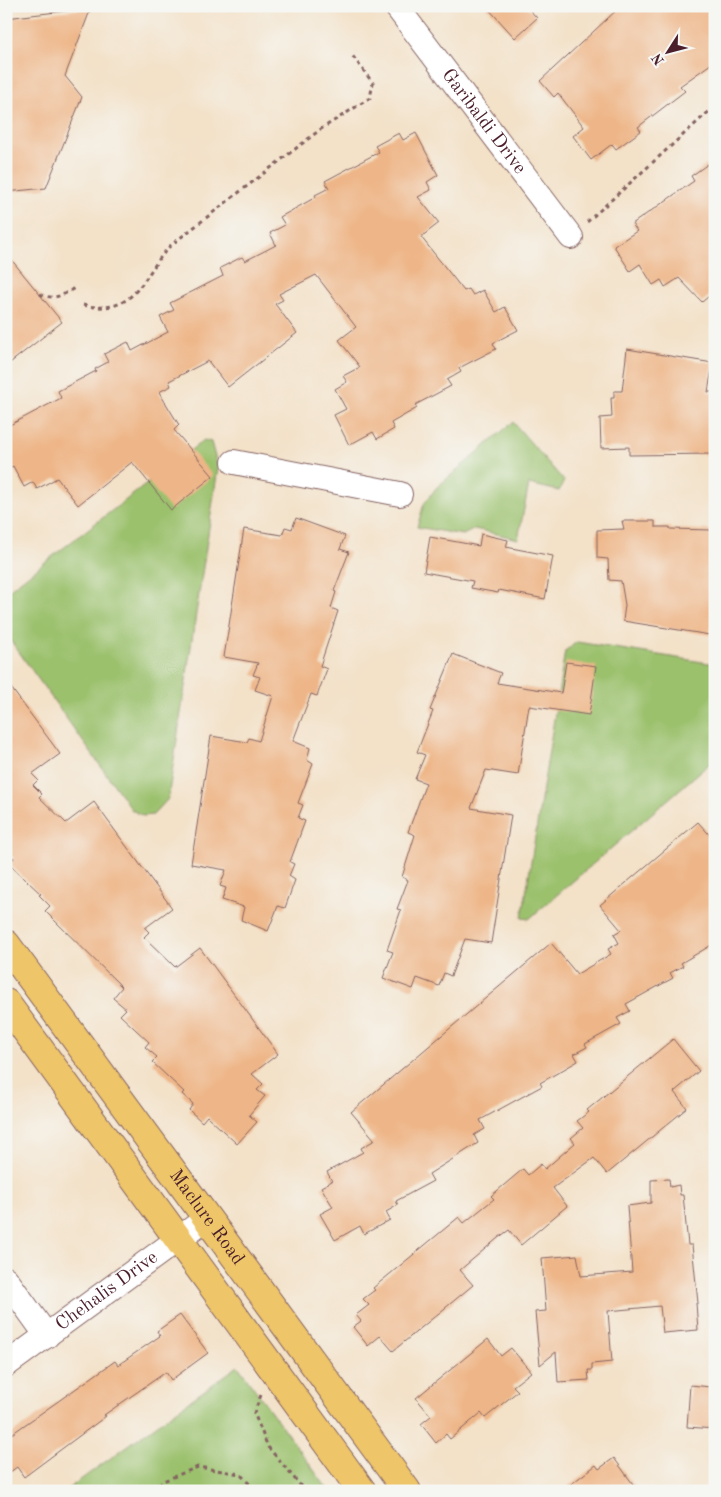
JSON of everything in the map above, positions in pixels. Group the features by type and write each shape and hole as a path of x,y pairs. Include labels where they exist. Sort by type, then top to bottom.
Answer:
{"main road":[{"name":"Maclure Road","path":"6,944 407,1491"},
{"name":"Maclure Road","path":"6,1004 362,1491"}],"street":[{"name":"Garibaldi Drive","path":"396,6 571,237"},
{"path":"234,462 400,494"},
{"name":"Chehalis Drive","path":"6,1365 207,1218"},
{"path":"6,1279 47,1336"}],"path":[{"path":"82,305 98,308 124,301 139,290 156,261 172,245 321,129 370,98 372,83 351,54"},
{"path":"571,237 715,106"},
{"path":"40,294 49,298 60,297 76,287"},
{"path":"279,1379 259,1397 254,1414 268,1447 305,1491"},
{"path":"153,1491 163,1481 198,1467 240,1474 256,1491"}],"green space":[{"path":"513,422 564,481 559,491 529,484 518,539 475,529 463,535 417,527 424,504 436,488"},
{"path":"204,440 211,442 218,468 168,799 153,815 143,816 132,810 6,634 6,592"},
{"path":"577,642 715,664 715,759 529,919 522,918 565,651"},
{"path":"238,1366 329,1491 65,1491"}],"building":[{"path":"486,6 526,6 537,18 515,38"},
{"path":"621,6 715,6 715,61 680,86 685,91 638,127 641,131 616,149 612,144 591,160 573,136 584,127 558,93 554,97 540,81"},
{"path":"91,8 65,76 82,97 46,188 6,192 6,18"},
{"path":"399,133 403,140 416,133 438,175 427,182 431,190 418,197 439,223 421,237 464,291 469,289 473,295 483,290 496,312 505,307 518,330 493,343 496,349 459,368 461,372 447,380 451,386 415,405 417,408 391,423 394,429 377,439 373,432 349,445 334,415 346,409 335,389 347,382 343,376 360,367 339,340 356,327 316,275 279,294 283,300 275,304 297,333 228,387 208,361 169,381 171,386 159,392 179,425 174,430 213,476 171,510 132,462 78,505 57,478 37,489 33,482 24,487 13,466 6,470 6,427 61,398 58,391 96,371 95,369 108,362 104,354 128,342 132,351 168,332 160,317 174,310 170,303 223,276 220,268 242,257 245,261 276,245 270,233 285,225 280,217 329,188 325,181 379,152 375,146"},
{"path":"708,164 712,170 715,168 715,291 702,302 679,278 665,287 661,280 653,285 640,264 630,271 614,246 637,231 632,224 694,181 691,176"},
{"path":"6,253 62,322 6,366"},
{"path":"627,349 713,363 708,392 715,392 715,454 629,455 629,447 601,448 600,418 612,417 611,398 614,398 614,391 622,391"},
{"path":"296,518 345,536 340,549 349,552 334,591 336,592 331,608 338,611 320,666 327,669 317,696 311,694 293,741 310,748 307,760 313,764 298,803 303,805 298,818 305,821 290,862 294,864 289,876 295,880 285,908 278,906 268,931 241,920 244,907 222,900 226,888 220,886 226,870 191,864 211,736 247,742 249,738 259,741 273,696 255,690 260,677 253,675 258,663 224,657 244,529 282,535 285,527 292,529"},
{"path":"622,521 655,521 655,527 711,530 712,537 715,537 715,603 710,635 623,621 625,605 621,581 609,580 608,559 597,558 597,530 624,529"},
{"path":"481,534 508,540 506,547 553,556 545,599 499,590 498,593 471,588 473,581 424,572 430,537 479,546"},
{"path":"453,654 501,673 497,683 561,693 566,662 596,666 589,715 529,706 518,775 486,770 471,808 511,815 491,943 465,939 451,976 444,973 439,986 417,978 413,989 383,978 393,952 387,950 401,910 397,909 408,880 402,877 415,835 408,832 426,783 415,779 425,755 417,752 433,711 430,710"},
{"path":"6,681 60,754 32,774 38,780 33,785 42,794 39,797 66,823 94,802 172,908 145,928 149,932 144,937 175,967 200,948 278,1054 252,1074 263,1084 257,1090 265,1096 249,1115 257,1122 237,1144 207,1116 202,1122 189,1110 193,1104 182,1094 184,1092 152,1062 157,1057 145,1047 149,1042 120,1015 126,1009 113,998 122,987 45,911 50,906 39,895 41,894 9,864 14,858 6,851"},
{"path":"698,822 715,841 715,943 681,963 683,966 670,973 673,978 626,1004 630,1011 617,1018 621,1024 585,1044 587,1047 574,1054 578,1061 540,1083 542,1086 480,1120 485,1129 474,1135 478,1143 429,1174 433,1181 396,1201 398,1205 386,1212 390,1220 364,1234 360,1226 335,1240 320,1214 333,1207 321,1187 332,1181 327,1172 363,1152 361,1148 375,1140 351,1112 551,943 577,974 611,954 608,949 619,943 614,934 621,930 600,905"},
{"path":"673,1039 699,1071 674,1092 687,1108 607,1174 594,1158 553,1188 567,1206 521,1245 509,1230 498,1238 460,1270 473,1285 393,1351 380,1336 368,1346 353,1327 361,1321 356,1315 369,1305 363,1299 375,1290 373,1288 459,1217 464,1223 494,1199 491,1196 523,1169 528,1175 541,1164 545,1169 575,1143 571,1138 583,1128 577,1121 589,1112 587,1110"},
{"path":"669,1179 670,1187 679,1185 680,1195 683,1195 688,1245 692,1245 698,1303 696,1303 698,1330 663,1333 660,1306 608,1311 612,1362 592,1364 592,1370 588,1370 589,1380 558,1382 556,1352 540,1365 535,1312 546,1311 542,1258 577,1255 581,1276 632,1272 627,1206 651,1203 651,1180"},
{"path":"180,1315 208,1353 171,1380 166,1372 104,1415 106,1416 24,1477 17,1467 6,1475 6,1438 115,1361 118,1365 160,1336 157,1331"},
{"path":"488,1339 501,1356 511,1348 531,1372 513,1386 518,1391 485,1418 481,1413 450,1439 446,1434 436,1443 421,1424 431,1416 416,1398"},
{"path":"690,1385 711,1387 711,1390 715,1390 715,1429 687,1427"},
{"path":"614,1458 638,1491 562,1491 596,1465 599,1469"}]}
